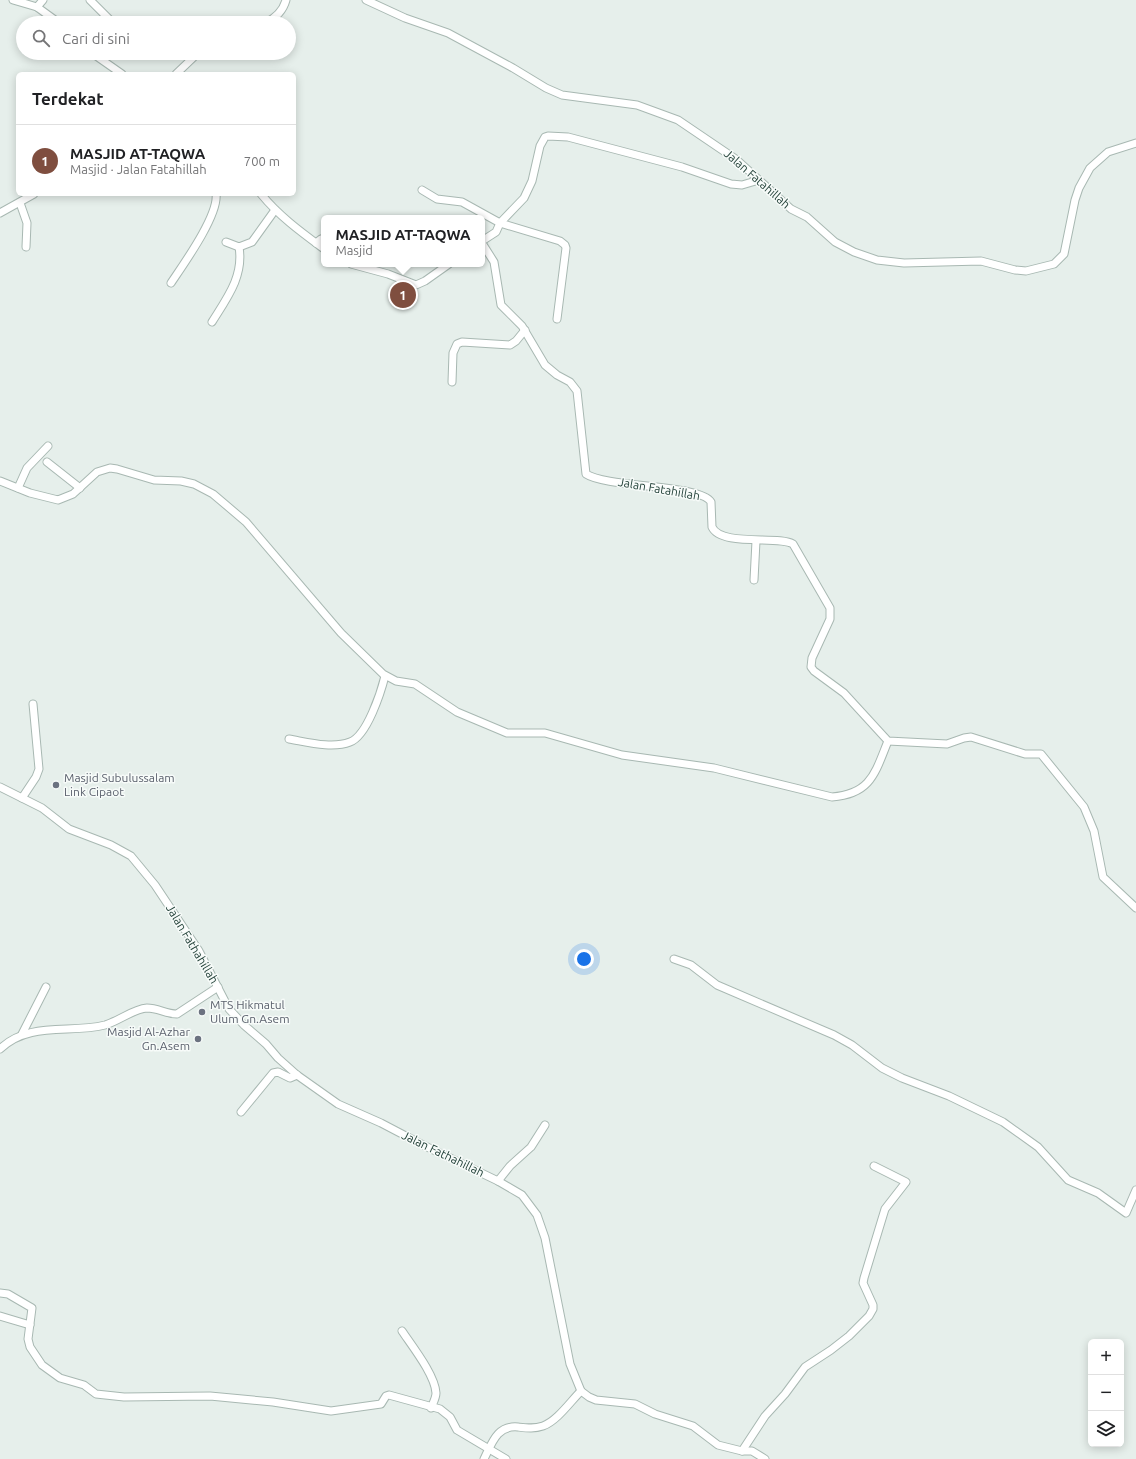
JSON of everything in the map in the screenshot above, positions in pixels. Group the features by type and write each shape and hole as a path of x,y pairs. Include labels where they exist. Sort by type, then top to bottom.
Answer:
{"street":[{"path":"13,0 37,7 49,16"},
{"path":"37,7 43,0"},
{"path":"90,0 106,16"},
{"path":"276,16 286,0"},
{"name":"Jalan Fatahillah","path":"366,0 405,18 448,33 513,68 546,88 562,95 637,105 678,120 737,160 791,209 807,217 835,242 864,257 877,260 904,263 981,261 1015,270 1026,271 1054,264 1062,258 1066,247 1077,194 1090,168 1108,152 1136,143"},
{"path":"102,60 119,72"},
{"path":"178,72 191,60"},
{"name":"Jalan Fatahillah","path":"485,240 496,232 500,223 524,198 529,190 538,152 545,137 559,136 584,141 682,167 731,184 742,185 759,180"},
{"path":"422,190 437,200 462,202 500,223 560,241 565,245 566,248 557,319"},
{"path":"0,213 31,196"},
{"path":"171,283 193,251 208,222 216,202 216,196"},
{"path":"262,196 275,210 321,247"},
{"path":"20,203 27,223 26,247"},
{"path":"226,242 239,247 256,240 275,210"},
{"path":"316,243 321,240"},
{"path":"212,322 236,279 240,264 239,247"},
{"name":"Jalan Fatahillah","path":"485,247 494,262 501,305 519,321 545,365 557,375 570,382 578,391 586,474 593,478 671,489 708,498 711,502 714,530 720,535 756,541 785,541 796,547 830,608 830,620 812,658 812,667 818,674 844,693 888,741"},
{"path":"362,267 388,274 416,285 425,281 445,267"},
{"path":"452,382 453,353 457,344 462,342 510,345 516,341 525,330"},
{"path":"18,488 27,468 48,446"},
{"path":"47,462 80,488"},
{"path":"0,481 30,493 58,500 65,499 80,488 97,472 110,468 154,480 187,482 208,490 246,522 341,633 385,676 396,681 415,684 457,712 507,733 546,733 622,755 714,768 832,796 846,796 859,791 867,784 881,759 888,741 947,744 971,737 1025,754 1041,754 1084,807 1094,831 1104,877 1108,884 1136,908"},
{"path":"754,580 756,541"},
{"path":"289,739 325,744 340,744 353,740 360,734 373,710 385,676"},
{"path":"22,798 36,777 39,769 39,753 33,720 33,704"},
{"name":"Jalan Fathahillah","path":"0,787 42,808 68,829 111,844 131,856 162,894 199,951 229,1009 297,1075 338,1104 381,1123 423,1145 498,1180 522,1195 537,1215 545,1238 570,1364 581,1391"},
{"path":"674,960 691,966 717,985 834,1035 852,1045 882,1068 902,1078 949,1096 1003,1122 1028,1137 1068,1180 1098,1194 1126,1213 1136,1190"},
{"path":"22,1034 46,987"},
{"path":"0,1049 22,1034 64,1028 93,1027 115,1022 138,1010 148,1008 177,1014 218,987"},
{"path":"241,1112 273,1073 278,1072 290,1078 297,1075"},
{"path":"498,1180 510,1166 531,1147 545,1125"},
{"path":"742,1451 765,1416 785,1394 805,1366 829,1352 849,1336 869,1316 873,1309 873,1303 863,1283 864,1278 885,1209 906,1183 874,1166"},
{"path":"0,1293 8,1294 30,1306 32,1310 28,1339 42,1365 60,1378 84,1385 96,1394 124,1397 210,1396 273,1402 331,1410 381,1404 386,1396 390,1395 446,1412 457,1430 506,1459"},
{"path":"0,1316 30,1324"},
{"path":"402,1330 418,1353 432,1380 436,1393 430,1408"},
{"path":"484,1459 489,1449 505,1427 509,1426 530,1429 544,1426 560,1413 581,1391 596,1400 635,1404 655,1414 694,1426 718,1445 752,1452 766,1459"}],"place":[{"name":"MASJID AT-TAQWA","path":"403,295"},
{"name":"Masjid Subulussalam Link Cipaot","path":"56,785"},
{"name":"MTS Hikmatul Ulum Gn.Asem","path":"202,1012"},
{"name":"Masjid Al-Azhar Gn.Asem","path":"198,1039"}]}
